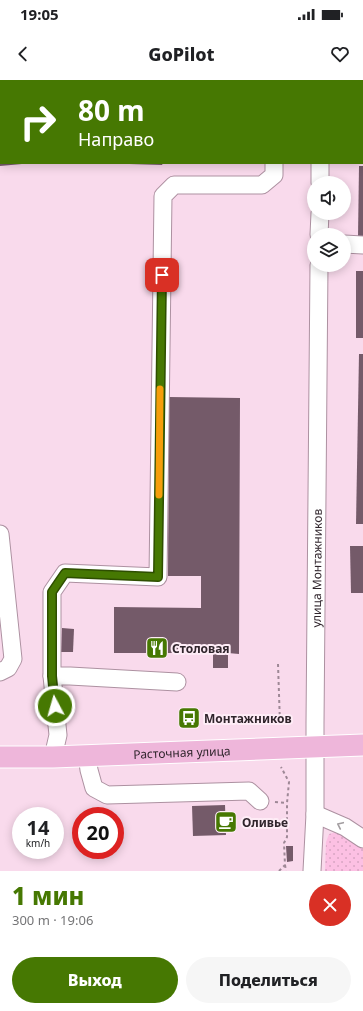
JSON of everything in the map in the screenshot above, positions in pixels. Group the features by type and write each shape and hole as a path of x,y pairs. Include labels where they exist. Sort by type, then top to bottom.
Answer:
{"main road":[{"name":"Расточная улица","path":"0,757 53,757 363,746"}],"street":[{"path":"53,757 58,735 52,676 52,592 65,573 158,577 163,196 174,185 262,185 274,175 274,164"},
{"path":"320,164 320,176"},
{"path":"351,244 363,245"},
{"name":"улица Монтажников","path":"312,871 315,814 319,272"},
{"path":"0,534 13,659 8,668 0,672"},
{"path":"52,676 177,682"},
{"path":"88,755 89,770 94,788 107,795 249,791 260,801"},
{"path":"315,814 345,827 363,839"}],"path":[{"path":"278,664 280,724"},
{"path":"281,767 289,782 287,803 287,837 284,843 286,871"},
{"path":"278,871 285,865"}],"shaded area":[{"path":"340,831 363,844 363,871 325,871 326,842 329,834"}],"building":[{"path":"0,164 22,164 0,166"},
{"path":"129,164 162,164 162,165"},
{"path":"359,166 363,166 363,237 358,237"},
{"path":"356,271 363,271 363,338 356,338"},
{"path":"359,354 363,354 363,524 356,524"},
{"path":"169,397 240,398 239,654 228,653 228,668 213,668 213,653 114,653 114,607 201,608 201,576 168,576"},
{"path":"350,546 363,546 363,593 351,593"},
{"path":"62,628 74,629 73,652 61,652"},
{"path":"225,805 226,835 193,836 192,806"},
{"path":"286,846 293,846 293,861 287,862"}],"slow traffic":[{"path":"159,495 160,389"}],"place":[{"name":"Столовая","path":"157,648"},
{"name":"Монтажников","path":"189,718"},
{"name":"Оливье","path":"226,822"}],"route":[{"path":"55,706 52,676 52,592 65,573 158,577 162,275"}]}
